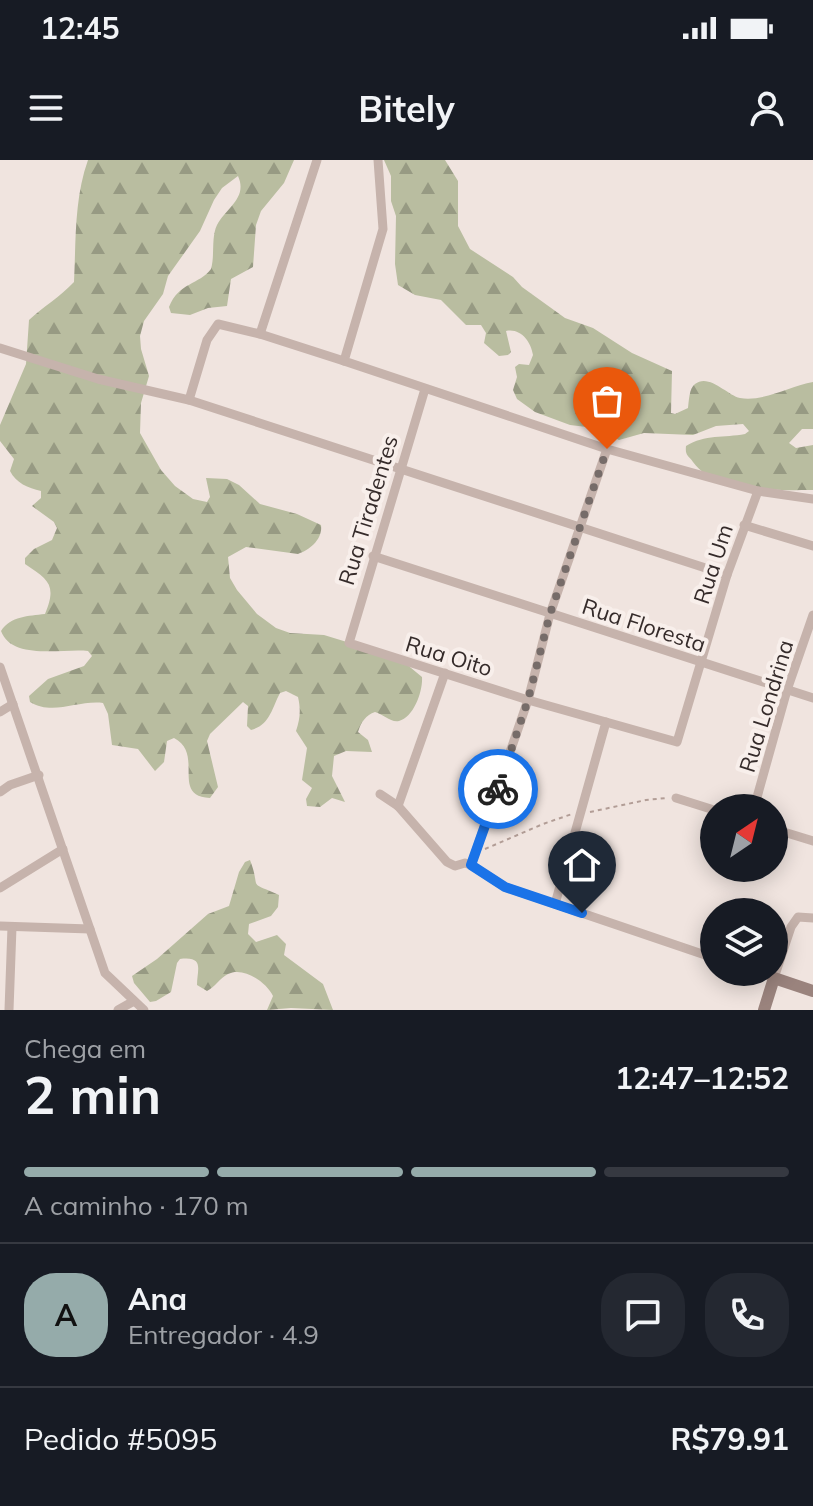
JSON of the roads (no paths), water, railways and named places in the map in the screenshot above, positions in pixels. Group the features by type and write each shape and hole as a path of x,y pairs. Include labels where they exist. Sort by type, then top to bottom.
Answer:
{"street":[{"path":"260,334 317,160"},
{"path":"344,361 383,229 378,160"},
{"path":"189,400 207,340 218,324 260,334 607,449 758,491 813,499"},
{"path":"0,348 98,379 189,400 727,575"},
{"name":"Rua Tiradentes","path":"349,643 425,389"},
{"path":"471,865 528,700 550,614 607,449"},
{"name":"Rua Um","path":"677,742 727,575 758,491"},
{"path":"744,525 813,546"},
{"name":"Rua Floresta","path":"373,556 813,698"},
{"name":"Rua Londrina","path":"758,794 787,690 813,615"},
{"name":"Rua Oito","path":"349,643 528,700 677,742"},
{"path":"0,667 105,973 144,1010"},
{"path":"398,806 445,673"},
{"path":"0,712 13,704"},
{"path":"555,904 606,722"},
{"path":"0,792 10,785 39,775"},
{"path":"380,794 398,806 447,862 455,866 471,865 505,887 700,953"},
{"path":"676,798 700,806"},
{"path":"788,833 813,841"},
{"path":"0,888 63,849"},
{"path":"788,936 798,917 813,918"},
{"path":"0,926 90,929"},
{"path":"9,1010 12,927"},
{"path":"788,983 813,991"},
{"path":"764,1010 772,986"},
{"path":"118,1010 134,1001"}]}
